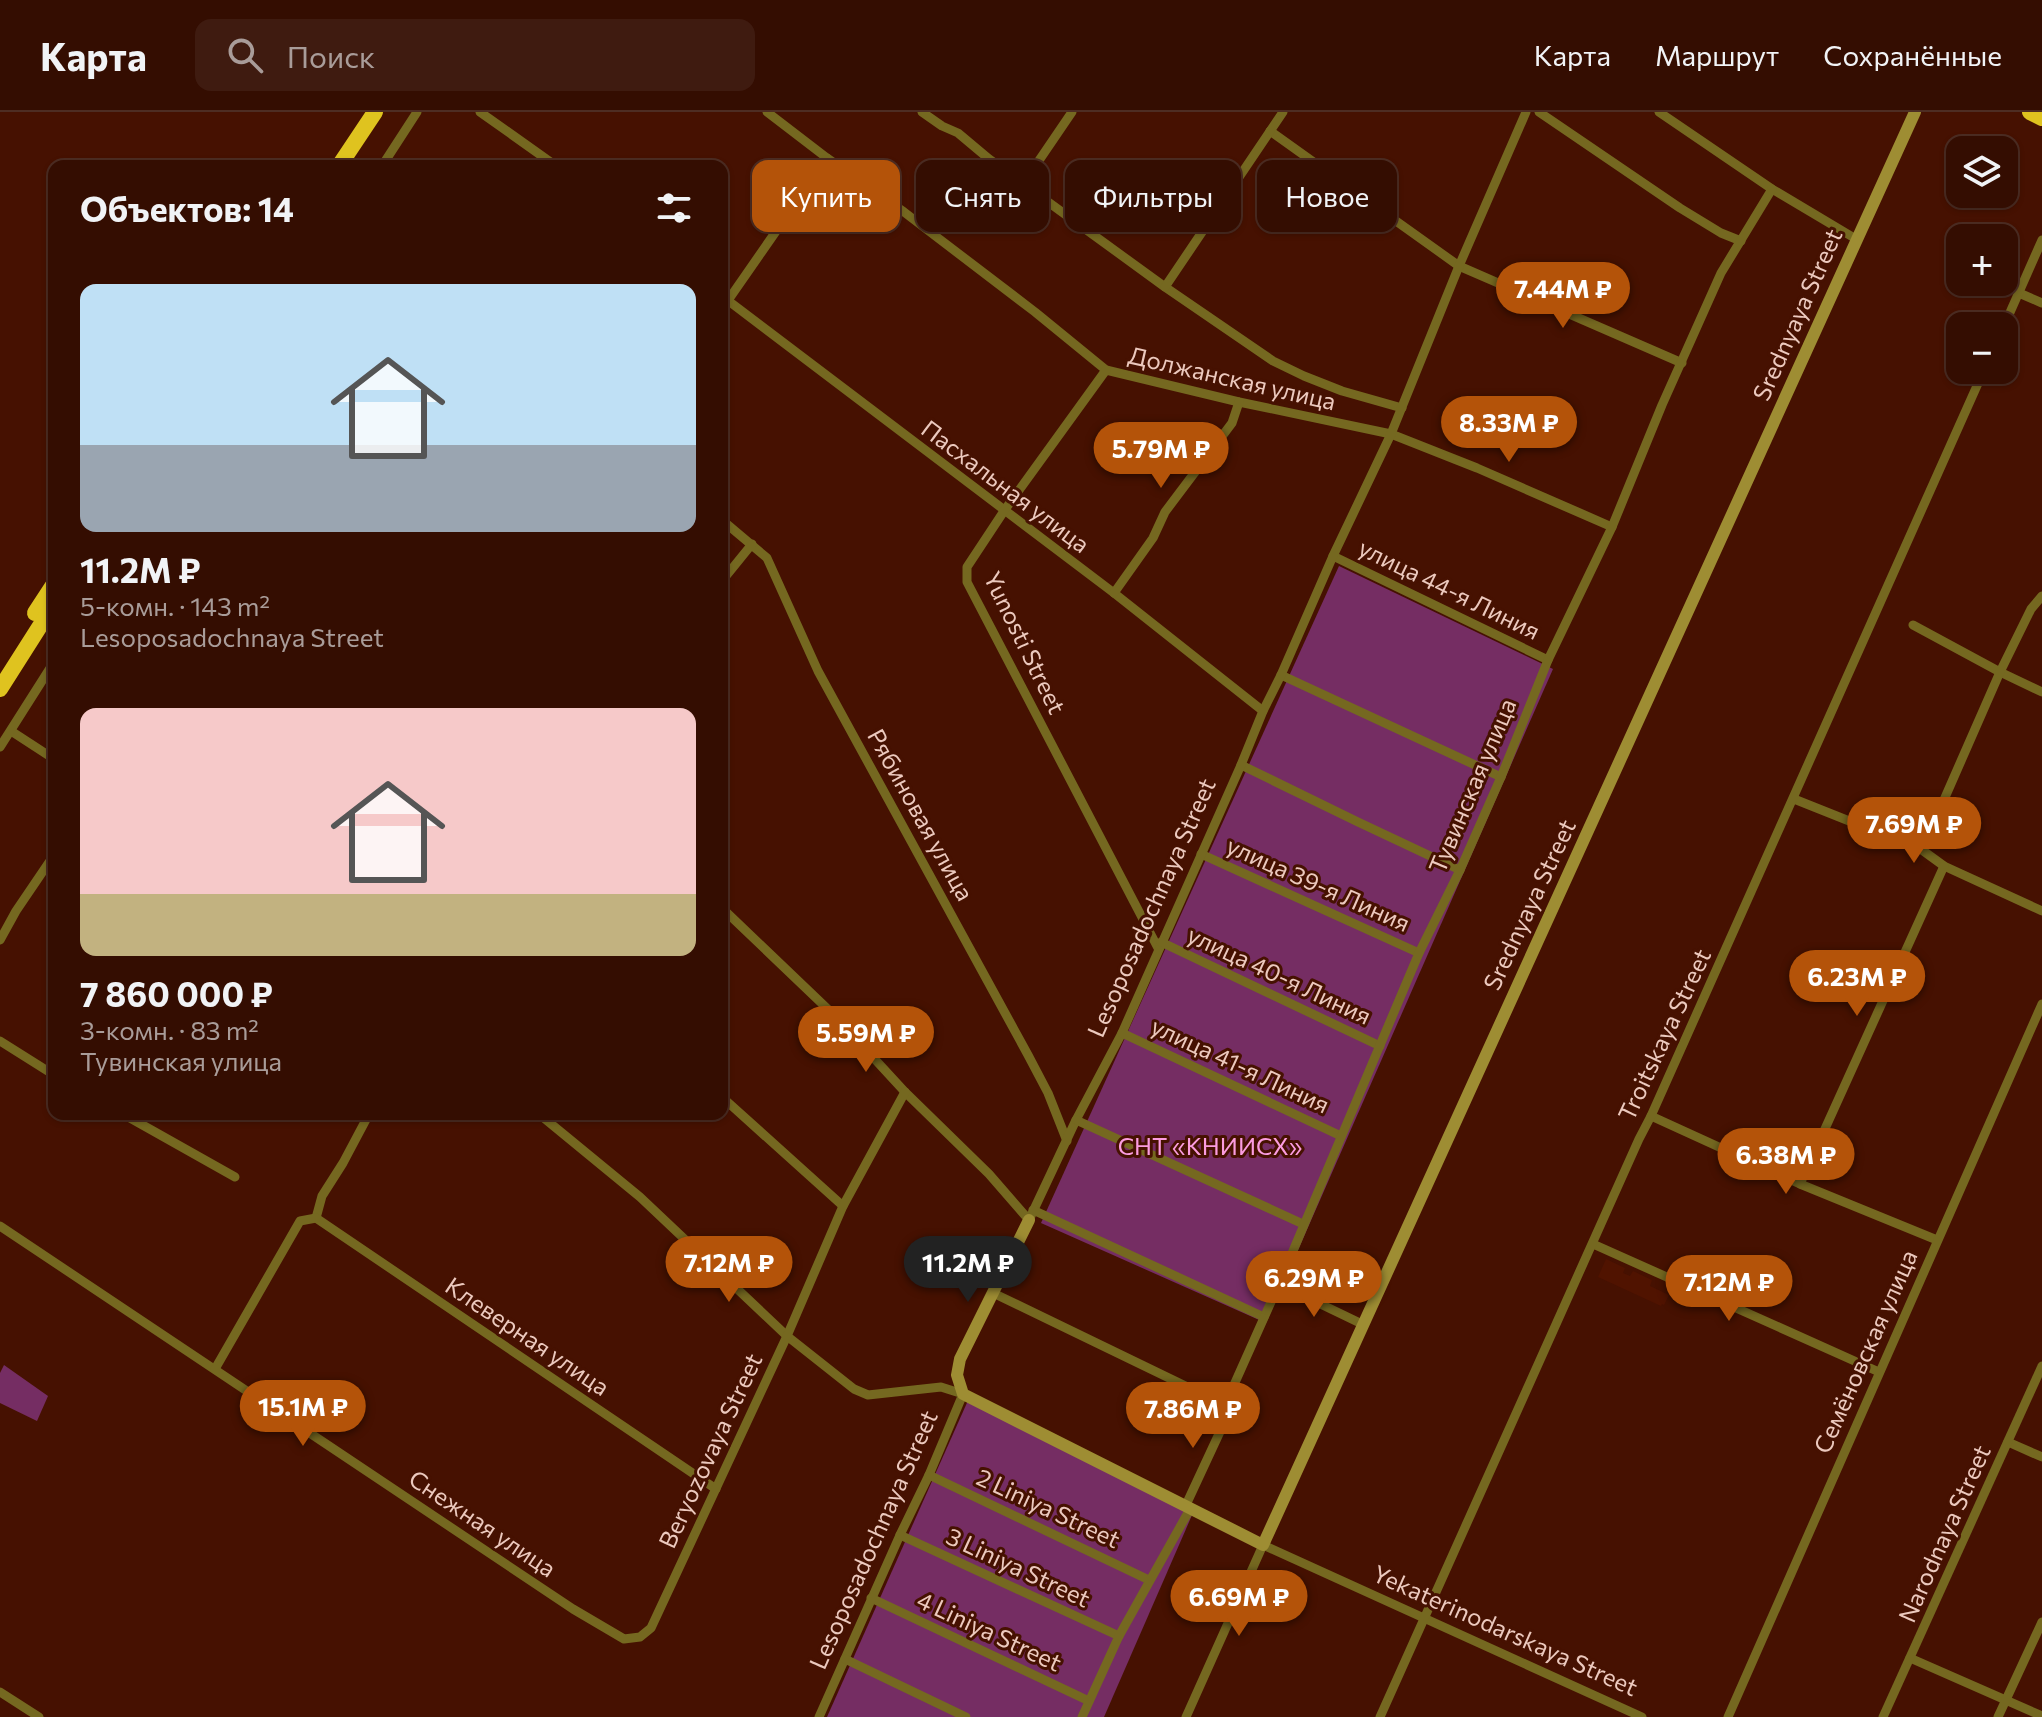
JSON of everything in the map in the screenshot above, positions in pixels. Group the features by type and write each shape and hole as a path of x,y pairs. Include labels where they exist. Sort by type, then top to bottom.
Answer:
{"highway":[{"path":"332,160 364,112"},
{"path":"343,160 375,112"},
{"path":"2030,112 2042,118"},
{"path":"0,670 48,594"},
{"path":"0,689 48,613"}],"street":[{"path":"386,160 417,112"},
{"path":"480,112 548,160"},
{"name":"Должанская улица","path":"767,112 904,212 1106,370 1391,434 1612,527"},
{"name":"Должанская улица","path":"922,112 958,133 992,160"},
{"path":"1039,160 1072,112"},
{"path":"1165,287 1283,112"},
{"name":"Lesoposadochnaya Street","path":"819,1717 963,1394 957,1375 960,1359 1076,1120 1122,1033 1263,711 1391,434 1526,112"},
{"path":"1539,112 1680,208 1721,233 1741,241"},
{"path":"1659,112 1772,189 1856,239"},
{"name":"Srednyaya Street","path":"1186,1717 1915,112"},
{"path":"1270,131 1459,266 1682,363"},
{"path":"728,296 827,158"},
{"name":"Тувинская улица","path":"1082,1717 1119,1636 1188,1508 1264,1317 1419,953 1460,870 1548,660 1612,527 1721,273 1772,189"},
{"name":"Должанская улица","path":"1049,203 1273,361 1342,391 1402,408"},
{"path":"2010,312 2042,240"},
{"path":"2019,293 2042,303"},
{"name":"Пасхальная улица","path":"728,305 1114,593 1263,711"},
{"name":"Yunosti Street","path":"1106,370 967,567 967,582 1160,945"},
{"name":"Troitskaya Street","path":"1380,1717 1978,384"},
{"path":"1114,593 1153,538 1165,512 1232,423 1239,402"},
{"name":"Рябиновая улица","path":"728,525 767,558 818,671 1028,1055 1048,1093 1067,1141"},
{"path":"728,574 752,544"},
{"name":"улица 44-я Линия","path":"1333,556 1548,660"},
{"path":"1922,850 2000,672 2031,609 2042,596"},
{"path":"1913,625 2042,692"},
{"path":"0,747 48,672"},
{"path":"1281,675 1501,777"},
{"path":"11,731 48,755"},
{"path":"1241,765 1460,870"},
{"path":"1794,799 1922,850 1944,866 2042,911"},
{"name":"улица 39-я Линия","path":"1201,854 1419,953"},
{"path":"0,940 48,864"},
{"path":"1800,1184 1944,866"},
{"path":"728,914 835,1016 905,1092 1031,1215 1264,1317"},
{"name":"улица 40-я Линия","path":"1160,945 1380,1046"},
{"name":"Семёновская улица","path":"1728,1717 2042,1004"},
{"name":"улица 41-я Линия","path":"1122,1033 1341,1136"},
{"path":"0,1041 48,1071"},
{"name":"Beryozovaya Street","path":"624,1639 640,1637 651,1628 787,1336 843,1206 905,1092"},
{"path":"728,1102 843,1206"},
{"path":"1651,1116 1800,1184 1937,1240"},
{"path":"134,1120 235,1177"},
{"path":"215,1369 300,1221 316,1218 322,1196 366,1120"},
{"path":"546,1120 640,1197 787,1336 854,1389 868,1395 941,1387 963,1394"},
{"path":"1076,1120 1303,1224"},
{"name":"Клеверная улица","path":"316,1218 716,1489"},
{"name":"Снежная улица","path":"0,1226 573,1609 624,1639"},
{"path":"1593,1244 1879,1372"},
{"path":"1279,1284 1362,1324"},
{"path":"993,1293 1228,1406"},
{"name":"Narodnaya Street","path":"1883,1717 2042,1366"},
{"name":"Yekaterinodarskaya Street","path":"963,1394 1263,1545 1642,1717"},
{"path":"2008,1442 2042,1457"},
{"name":"2 Liniya Street","path":"929,1475 1149,1580"},
{"name":"3 Liniya Street","path":"900,1535 1119,1636"},
{"name":"4 Liniya Street","path":"871,1598 1089,1701"},
{"path":"1998,1717 2042,1622"},
{"path":"1910,1658 2042,1716"},
{"path":"845,1659 966,1717"},
{"path":"0,1692 39,1717"}],"shaded area":[{"path":"1606,1259 1625,1268 1623,1273 1630,1276 1633,1271 1652,1280 1650,1286 1669,1295 1664,1305 1598,1277"}],"green space":[{"name":"СНТ «КНИИСХ»","path":"1339,566 1553,669 1266,1323 1041,1223"},
{"path":"4,1365 48,1396 37,1421 0,1403 0,1373"},
{"path":"970,1396 1196,1506 1104,1717 827,1717"}]}
